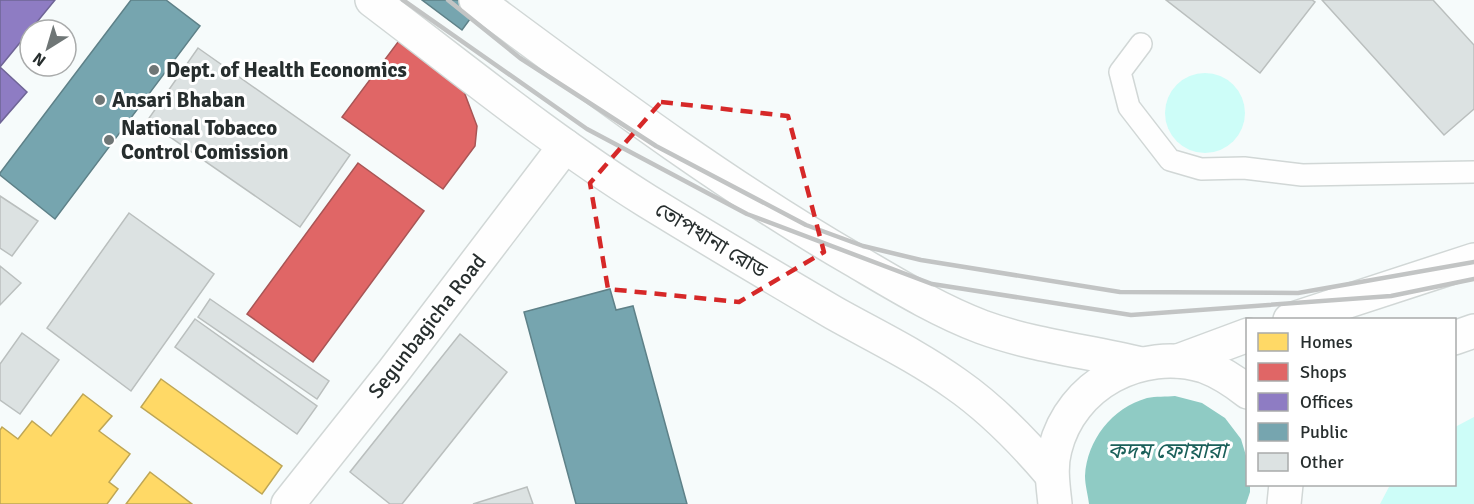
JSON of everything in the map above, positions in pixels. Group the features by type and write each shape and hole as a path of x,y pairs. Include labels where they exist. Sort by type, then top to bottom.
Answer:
{"main road":[{"name":"তোপখানা রোড","path":"372,0 565,146 645,200 733,254 894,345 956,384 1016,433 1053,489"},
{"path":"476,0 706,168 796,227 924,300 982,327 1040,345 1100,354 1141,364"},
{"name":"Segunbagicha Road","path":"288,504 393,372 565,146"},
{"path":"1296,318 1474,260"},
{"path":"1456,338 1474,331"},
{"path":"1053,489 1055,448 1061,432 1077,404 1096,386 1110,377 1141,364 1178,361 1246,336"},
{"path":"1178,361 1204,367 1229,378 1246,391"},
{"path":"1284,504 1286,486"}],"lane":[{"path":"1141,44 1120,72 1129,107 1170,160 1201,169 1244,168 1302,175 1474,172"}],"highlighted area":[{"path":"661,102 788,116 824,252 739,302 608,289 590,183"}],"shaded area":[{"path":"1205,73 1220,76 1233,85 1242,98 1245,113 1242,128 1233,141 1220,150 1205,153 1190,150 1177,141 1168,128 1165,113 1168,98 1177,85 1190,76"},
{"path":"1474,417 1474,504 1380,504 1389,486 1456,486 1456,426"}],"water":[{"name":"কদম ফোয়ারা","path":"1175,396 1202,403 1225,418 1241,439 1246,456 1246,486 1250,486 1250,492 1246,504 1089,504 1085,476 1096,438 1123,409 1150,397"}],"building: Homes":[{"path":"161,379 282,466 262,494 141,407"},
{"path":"83,394 112,416 99,431 130,454 109,482 118,489 107,504 0,504 0,430 2,427 18,439 32,421 51,436"},
{"path":"150,472 192,504 126,504"}],"building: Shops":[{"path":"401,38 463,89 477,126 475,146 443,189 342,117"},
{"path":"358,163 424,211 313,362 247,314"}],"building: Offices":[{"path":"0,0 55,0 40,18 18,18 18,45 0,67"},
{"path":"0,67 27,92 0,123"}],"building: Public":[{"name":"Ansari Bhaban","path":"131,0 166,0 200,26 55,219 0,173 72,78 78,78 78,70"},
{"path":"422,0 484,0 462,30"},
{"path":"610,289 616,310 633,306 687,504 576,504 524,312"}],"building: Other":[{"path":"1166,0 1312,0 1315,2 1260,73"},
{"path":"1322,0 1433,0 1474,45 1474,109 1444,135"},
{"path":"198,48 350,155 300,227 147,121"},
{"path":"0,196 38,221 12,256 0,248"},
{"path":"129,213 214,274 131,391 47,328"},
{"path":"0,266 21,283 0,305"},
{"path":"210,299 329,381 317,399 198,317"},
{"path":"195,319 317,406 297,434 175,347"},
{"path":"22,333 59,360 20,414 0,400 0,364"},
{"path":"460,334 507,372 402,504 390,504 350,472"},
{"path":"527,487 533,504 473,504"}],"railway":[{"path":"403,0 587,129 747,214 932,284 1131,315 1391,296 1474,279"},
{"path":"448,0 520,58 656,146 806,225 863,246 921,260 1120,292 1298,293 1474,262"}],"place":[{"name":"Dept. of Health Economics","path":"154,70"},
{"name":"Ansari Bhaban","path":"100,100"},
{"name":"National Tobacco Control Comission","path":"109,140"}]}
